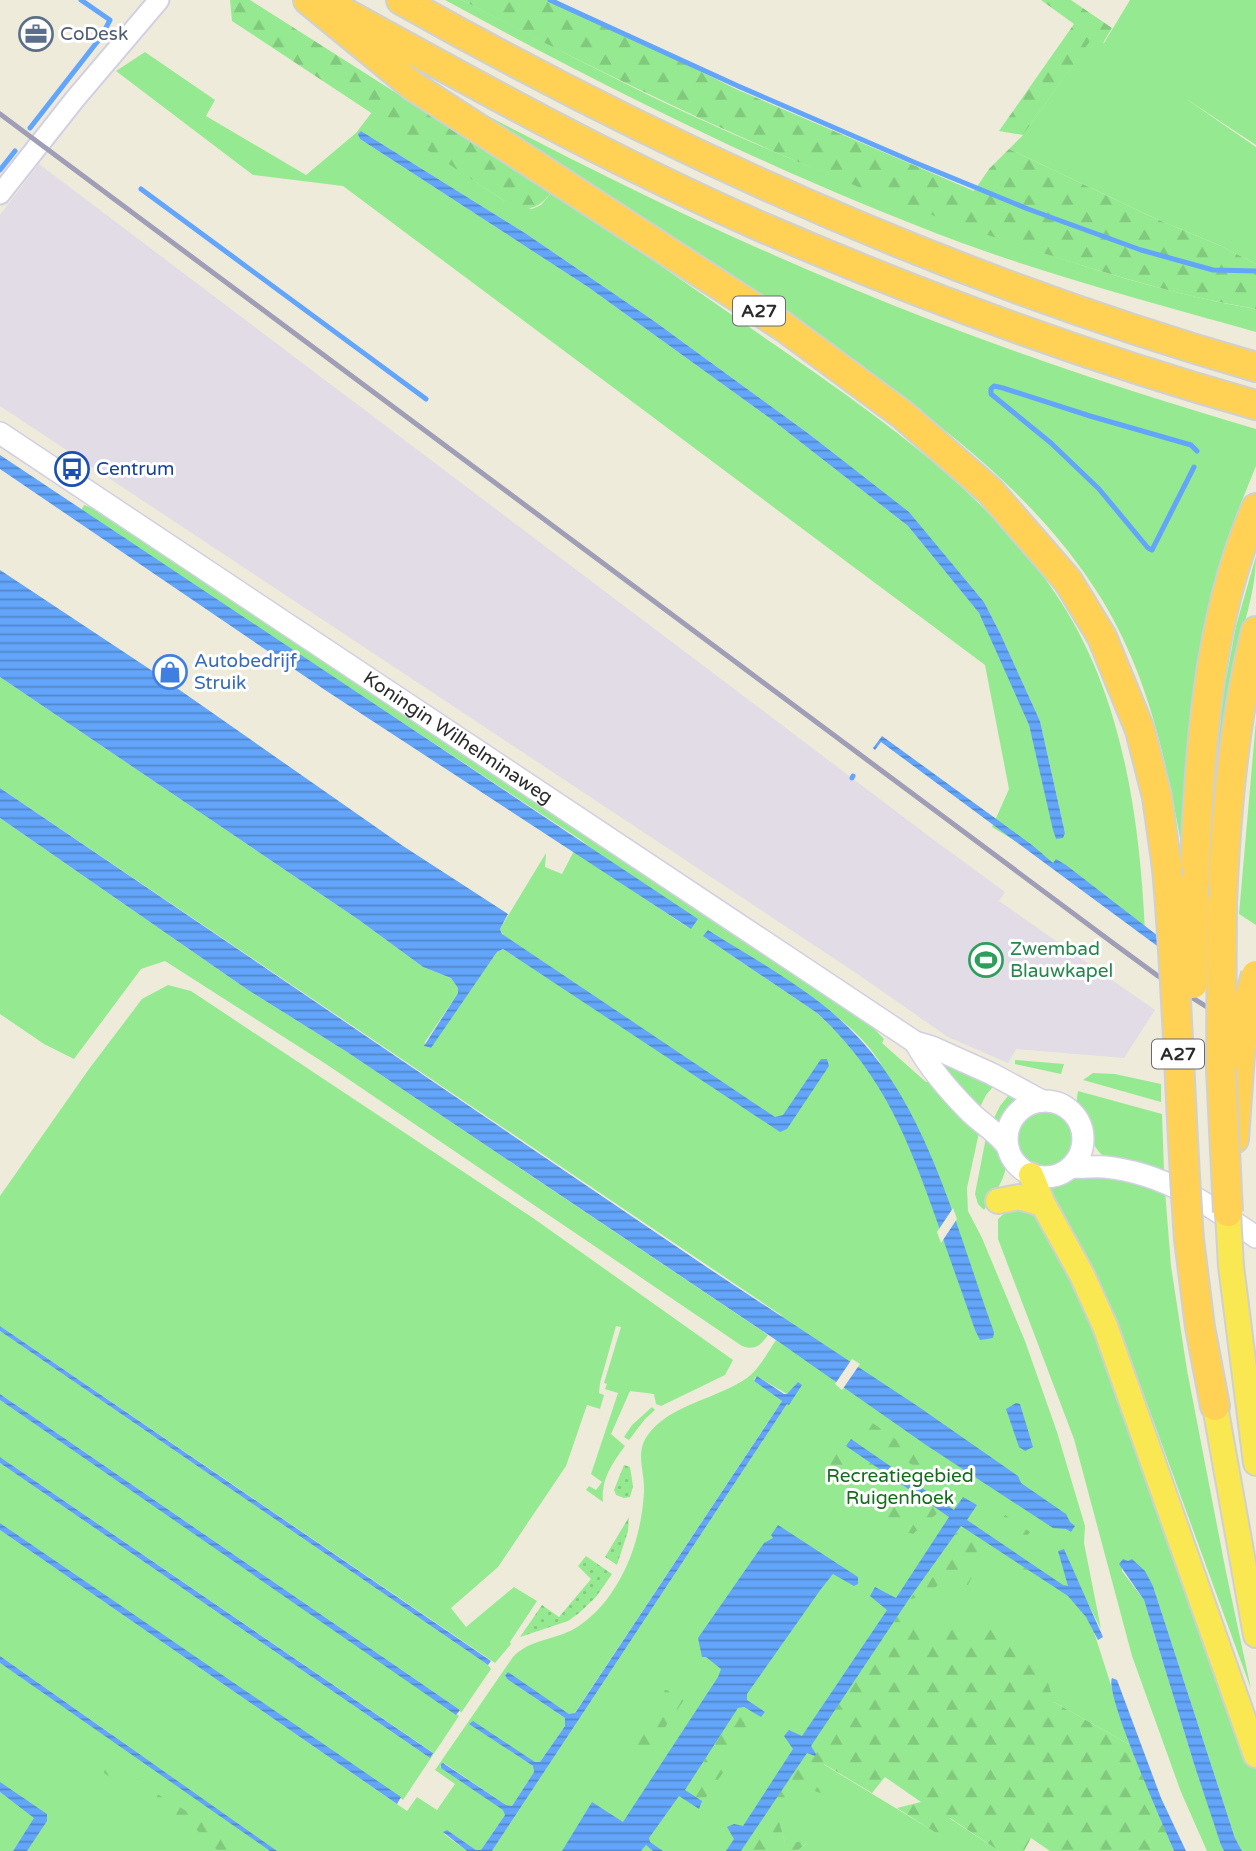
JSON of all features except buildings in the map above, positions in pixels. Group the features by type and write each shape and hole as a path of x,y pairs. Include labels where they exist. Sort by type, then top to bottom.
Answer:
{"highway":[{"name":"A27","path":"308,0 413,86 784,327 903,415 990,491 1068,581 1102,637 1140,730 1157,797 1174,941 1182,1148 1211,1325 1215,1406"},
{"path":"323,0 480,88 670,184 763,227 900,284 1079,352 1256,405"},
{"path":"401,0 602,107 797,200 905,246 1079,311 1256,366"},
{"name":"A27","path":"1196,1244 1194,886 1203,724 1226,600 1245,534 1256,508"},
{"name":"A27","path":"1228,1212 1221,1069 1222,903 1234,754 1256,631"},
{"path":"1256,975 1249,998 1240,1055 1228,1212 1231,1266 1256,1463"},
{"path":"1031,1175 1043,1204 1083,1275 1105,1326 1256,1755"},
{"path":"998,1201 1019,1197 1043,1204"},
{"path":"1215,1406 1256,1635"}],"main road":[{"name":"Koningin Wilhelminaweg","path":"0,433 915,1042 992,1074 1042,1101"},
{"name":"Koningin Wilhelminaweg","path":"915,1042 970,1112 1001,1137 1007,1146"},
{"path":"1102,1166 1087,1150 1080,1122 1067,1108 1042,1101 1027,1106 1015,1116 1008,1130 1007,1146 1012,1158 1020,1168 1031,1175 1053,1177 1072,1167 1102,1166 1146,1174 1202,1199 1256,1237"},
{"path":"1072,1167 1081,1154 1083,1139"}],"street":[{"path":"0,194 75,99 159,0"}],"shaded area":[{"path":"39,164 1005,892 999,901 1155,1010 1124,1058 1016,1049 1008,1063 948,1037 856,973 0,406 0,215"}],"green space":[{"path":"230,0 250,0 552,192 540,204 530,208 503,200 232,21"},
{"path":"445,0 462,0 695,117 891,199 1102,271 1163,289 1256,309 1256,332 1035,268 962,243 830,190 699,131"},
{"path":"462,0 556,0 736,89 974,191 989,169 1009,149 1256,264 1256,309 1176,292 1098,270 970,229 896,201 822,172 676,107"},
{"path":"1041,0 1071,0 1112,28 1103,43 1093,37 1023,135 999,131 1074,24"},
{"path":"1130,0 1256,0 1256,145 1185,98 1256,147 1256,264 1009,149 1023,135 1093,36 1104,43"},
{"path":"145,52 215,100 206,116 306,175 356,133 372,112 503,200 532,209 541,205 552,192 813,372 927,457 996,521 1027,556 1055,593 1078,631 1097,671 1112,713 1132,800 1145,933 1050,862 992,827 1009,789 985,665 343,186 253,175 116,71","holes":["361,131 525,233 654,321 809,434 909,513 984,602 1000,633 1040,721 1065,833 1056,839 1029,725 979,613 908,526 771,419 588,287 360,139"]},
{"path":"488,116 668,206 851,288 1052,364 1256,429 1256,466 1239,508 1218,575 1199,654 1181,843 1153,717 1131,657 1101,598 1068,551 1031,508 947,432 901,397 487,118"},
{"name":"Recreatiegebied Ruigenhoek","path":"84,505 100,511 862,1016 884,1039 882,1043 926,1082 932,1081 980,1128 967,1188 968,1211 1025,1341 1057,1432 1085,1526 1084,1543 1101,1629 1080,1588 1130,1745 1054,1702 823,1764 940,1835 949,1818 999,1851 797,1851 807,1843 785,1842 780,1827 764,1851 492,1851 787,1404 787,1394 755,1377 754,1381 782,1401 574,1714 569,1714 506,1673 507,1679 565,1718 565,1726 540,1762 536,1763 471,1725 533,1766 534,1772 512,1806 506,1805 444,1763 440,1767 504,1810 505,1815 481,1850 476,1850 447,1830 444,1834 467,1851 20,1851 41,1819 0,1789 0,1663 107,1737 111,1734 0,1656 0,1530 407,1811 417,1797 437,1810 455,1784 435,1770 513,1657 534,1643 566,1633 580,1625 600,1607 619,1581 635,1544 641,1518 644,1492 641,1456 643,1443 656,1425 680,1410 747,1378 776,1340 818,1368 781,1315 0,788 0,677 359,920 423,967 451,978 458,988 458,993 425,1042 425,1046 430,1048 497,952 503,949 515,957 500,929 546,853 545,867 562,874 574,851 690,929 581,840 81,511","holes":["703,936 824,1007 866,1043 881,1064 840,1035 817,1013"]},
{"path":"1256,556 1253,586 1233,677 1209,895 1204,892 1216,732 1236,626"},
{"path":"1256,720 1256,925 1239,914"},
{"path":"0,818 248,990 347,1052 768,1335 757,1346 742,1346 326,1064 165,961 141,969 74,1059 44,1044 0,1014"},
{"path":"168,985 191,991 533,1218 733,1360 725,1375 661,1406 656,1404 654,1394 630,1391 611,1434 625,1446 606,1479 603,1502 586,1490 589,1486 596,1490 602,1482 591,1474 618,1393 605,1389 607,1384 604,1383 621,1327 616,1326 600,1383 599,1393 604,1395 600,1409 587,1405 566,1466 498,1567 451,1608 466,1627 514,1587 537,1601 511,1644 495,1663 0,1326 0,1196 142,999"},
{"path":"937,1060 997,1082 986,1095 977,1113"},
{"path":"1015,1060 1064,1064 1061,1074 1015,1064"},
{"path":"1093,1073 1115,1074 1161,1084 1161,1102 1083,1080"},
{"path":"1012,1091 1022,1101 1010,1113 1004,1127 992,1122 1000,1106"},
{"path":"1078,1091 1162,1114 1164,1171 1107,1158 1100,1153 1092,1140 1085,1118 1076,1105"},
{"path":"1046,1108 1063,1113 1071,1121 1076,1138 1071,1155 1063,1163 1046,1168 1029,1163 1021,1155 1016,1138 1021,1121 1029,1113"},
{"path":"987,1132 1002,1149 1006,1164 1002,1181 984,1210 978,1204 975,1194"},
{"path":"1075,1174 1104,1176 1165,1191 1171,1266 1187,1370 1251,1689 1137,1376 1105,1299 1043,1187"},
{"path":"1010,1208 1034,1210 1092,1317 1256,1764 1256,1851 1242,1851 1235,1838 1153,1586 1122,1567 1122,1571 1144,1600 1194,1764 1224,1851 1207,1851 1181,1792 1132,1656 1074,1439 998,1239 998,1219"},
{"path":"0,1331 488,1665 491,1669 461,1713 0,1394"},
{"path":"0,1400 459,1716 403,1800 0,1523 0,1463 430,1758 432,1752 0,1457"},
{"path":"652,1407 655,1410 629,1440 624,1437 632,1425"},
{"path":"861,1415 1030,1532 1022,1545 979,1503 977,1505 963,1497 964,1495 853,1430"},
{"name":"Recreatiegebied Ruigenhoek","path":"837,1437 846,1446 941,1510 913,1534 863,1507 816,1471"},
{"path":"624,1465 630,1467 633,1486 630,1497 624,1498 616,1495 614,1490"},
{"path":"629,1517 628,1531 617,1565 605,1557"},
{"path":"962,1525 1038,1576 982,1556 968,1585 938,1585 924,1597 909,1599"},
{"path":"586,1556 612,1574 596,1597 568,1621 520,1637 542,1605 559,1617 591,1579 578,1566"},
{"path":"898,1615 932,1634 974,1624 1012,1630 1039,1654 1054,1702 1130,1745 1174,1851 1050,1851 1031,1838 1024,1851 999,1851 950,1818 941,1836 897,1808 921,1802 885,1777 872,1793 824,1764 836,1798 802,1787 778,1818 785,1842 808,1842 797,1851 741,1851 807,1752 816,1754 811,1746"},
{"path":"665,1690 689,1693 667,1724 650,1755 641,1753 634,1746"},
{"path":"738,1708 758,1722 702,1803 685,1790"},
{"path":"107,1757 162,1797 197,1817 235,1851 218,1851 191,1824 147,1802 104,1773"},
{"path":"0,1792 35,1818 13,1851 0,1851"}],"water":[{"path":"361,131 525,233 654,321 809,434 909,512 984,602 1000,633 1040,721 1065,833 1063,838 1056,839 1053,830 1029,725 979,613 908,526 771,419 588,287 360,139 358,134"},
{"path":"0,455 698,919 691,929 325,690 0,469"},
{"path":"0,570 151,670 403,846 508,914 500,929 502,934 775,1117 783,1115 821,1059 827,1059 829,1066 787,1129 780,1132 503,949 497,952 431,1048 424,1046 458,993 458,988 451,978 423,967 359,920 0,677"},
{"path":"882,736 1053,863 1056,859 1066,865 1206,973 1202,979 881,742 875,750 873,748"},
{"path":"0,788 708,1268 916,1405 1018,1476 1021,1483 1066,1514 1075,1526 1071,1532 1053,1528 926,1445 776,1340 347,1052 248,990 0,818"},
{"path":"708,930 816,1000 848,1027 876,1058 920,1131 937,1170 994,1332 993,1338 980,1340 975,1330 905,1137 860,1060 817,1013 703,936"},
{"path":"0,1326 491,1661 488,1665 0,1331"},
{"path":"757,1376 784,1394 798,1382 802,1385 492,1851 467,1851 443,1832 447,1830 476,1850 481,1850 505,1815 503,1810 441,1768 441,1764 506,1805 512,1806 534,1772 533,1766 469,1724 473,1721 535,1762 540,1762 565,1726 565,1718 505,1675 508,1672 569,1714 575,1713 782,1401 754,1381"},
{"path":"0,1394 460,1710 456,1715 0,1400"},
{"path":"1016,1403 1020,1404 1033,1447 1025,1451 1019,1447 1006,1409"},
{"path":"851,1439 954,1510 963,1497 977,1505 967,1520 1068,1586 1058,1551 1064,1549 1103,1637 1098,1640 1086,1617 1068,1596 961,1526 811,1746 815,1756 807,1753 741,1851 726,1851 734,1839 727,1827 734,1824 743,1826 793,1749 784,1736 789,1730 802,1736 887,1610 870,1596 875,1587 896,1598 949,1517 846,1446"},
{"path":"0,1457 433,1753 430,1758 0,1463"},
{"path":"0,1523 401,1797 397,1804 0,1530"},
{"path":"778,1525 858,1577 858,1584 854,1586 833,1574 821,1589 747,1694 747,1700 765,1712 761,1717 744,1707 738,1708 685,1790 702,1801 699,1809 679,1796 649,1838 650,1842 663,1851 653,1851 646,1845 641,1851 562,1851 592,1802 623,1822 718,1677 721,1669 706,1657 702,1657 698,1638 764,1543 773,1538 771,1535"},
{"path":"1123,1559 1132,1559 1145,1571 1153,1586 1235,1838 1242,1851 1224,1851 1221,1845 1144,1600 1119,1564"},
{"path":"0,1656 277,1851 270,1851 0,1663"},
{"path":"1112,1678 1117,1680 1161,1798 1186,1851 1174,1851 1125,1733 1112,1689"},
{"path":"0,1782 47,1814 47,1821 27,1851 13,1851 34,1818 0,1792"}],"pier":[{"path":"953,1208 957,1219 941,1243 937,1232"},
{"path":"852,1359 860,1364 842,1390 835,1384"}],"waterway":[{"path":"30,128 101,37 110,20 81,0"},
{"path":"550,0 738,86 1028,209 1141,250 1213,270 1256,271"},
{"path":"0,170 15,151"},
{"path":"141,189 426,399"},
{"path":"1194,467 1152,550 1099,489 1051,443 991,394 991,389 994,386 1003,388 1191,445 1197,451"}],"railway":[{"path":"0,114 1113,943 1158,976 1256,1038"}],"place":[{"name":"CoDesk","path":"36,34"},
{"name":"Centrum","path":"72,469"},
{"name":"Autobedrijf Struik","path":"170,672"},
{"name":"Zwembad Blauwkapel","path":"986,960"}]}
